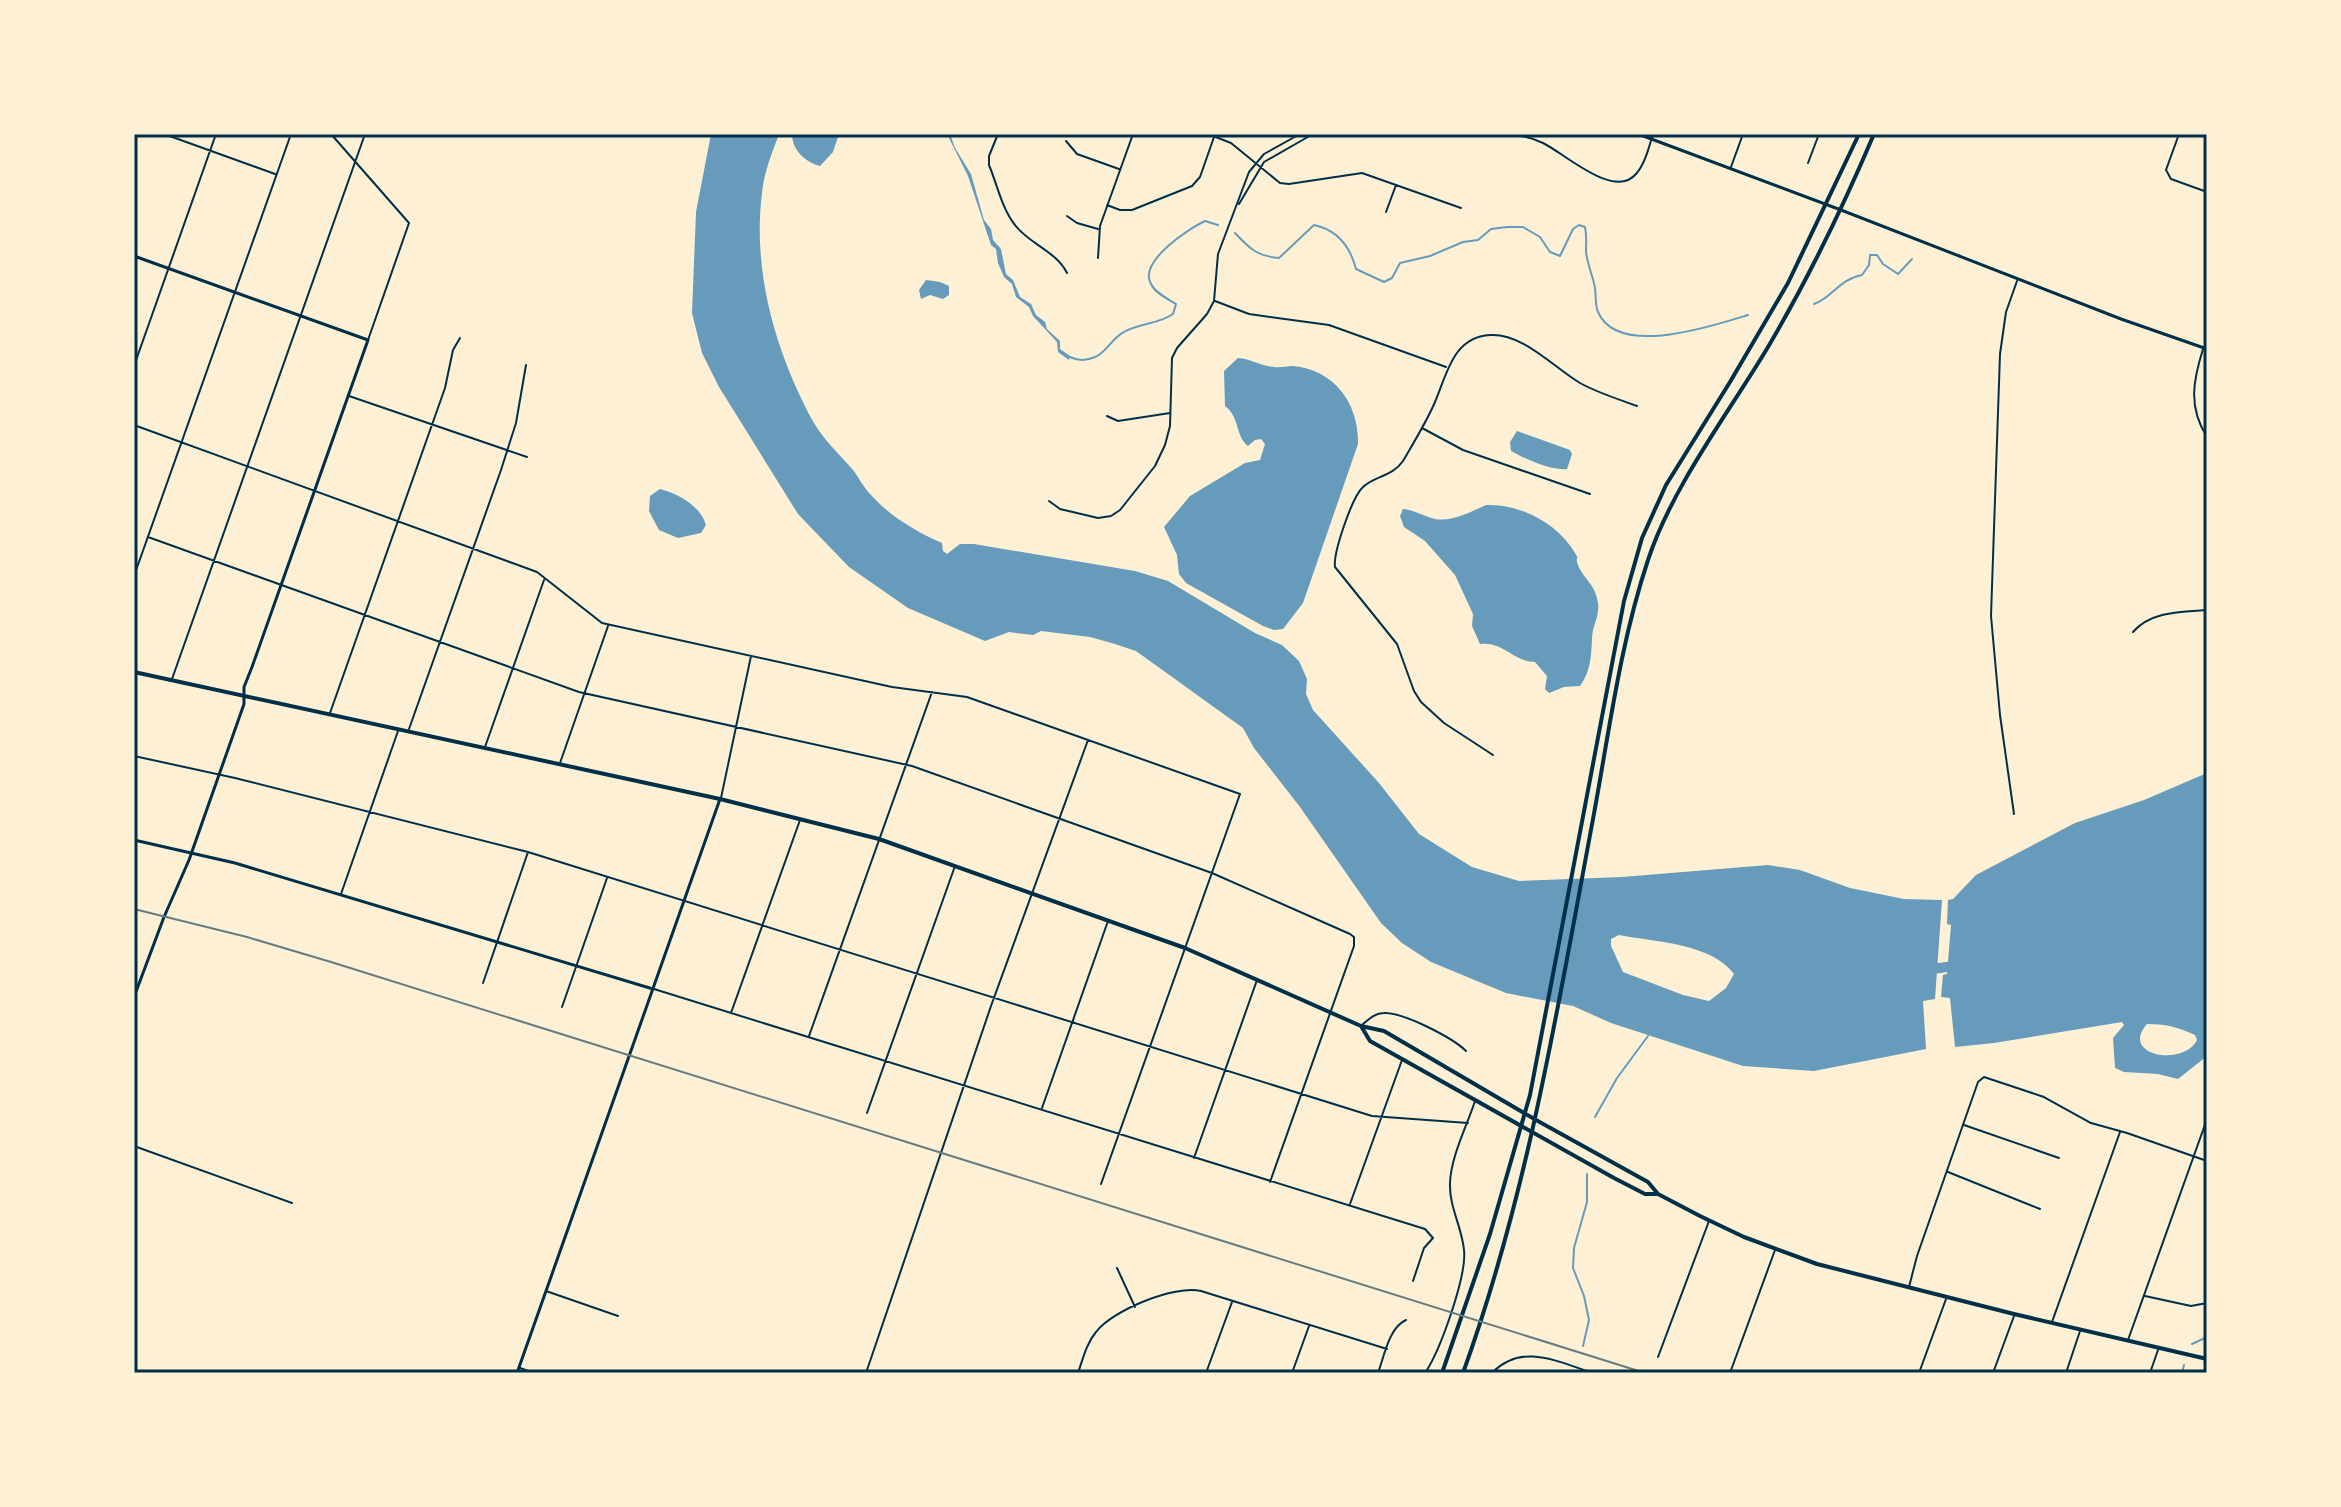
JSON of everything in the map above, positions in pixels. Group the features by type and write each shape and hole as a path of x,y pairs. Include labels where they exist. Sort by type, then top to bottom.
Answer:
{"main road":[{"path":"1442,1373 1490,1234 1524,1113 1547,1013 1624,601 1642,538 1666,485 1776,305 1859,134"},
{"path":"1463,1373 1509,1231 1536,1120 1628,633 1648,560 1661,525 1687,477 1769,346 1841,210 1874,134"},
{"path":"134,672 720,799 879,839 1185,948 1361,1026 1384,1031 1648,1182 1658,1194 1775,1249 1838,1270 1908,1288 2207,1359"},
{"path":"1361,1026 1370,1041 1645,1194 1658,1194"}],"street":[{"path":"134,143 137,134"},
{"path":"164,134 277,174"},
{"path":"134,366 216,134"},
{"path":"134,576 291,134"},
{"path":"134,997 173,892 192,852 244,696 244,687 409,223 331,134"},
{"path":"172,681 365,134"},
{"path":"998,134 988,160 1013,223 1056,259 1067,273"},
{"path":"1098,258 1099,230 1133,134"},
{"path":"1208,134 1221,139 1276,181 1286,184 1362,173 1461,208"},
{"path":"1221,139 1223,134"},
{"path":"1049,501 1060,509 1098,518 1115,514 1155,466 1165,445 1171,413 1172,358 1214,301 1218,254 1249,172 1264,154 1300,134"},
{"path":"1236,209 1259,168 1268,159 1313,134"},
{"path":"1506,134 1537,140 1587,171 1603,179 1620,182 1637,172 1652,137"},
{"path":"1638,134 2018,280 2205,348 2195,373 2192,396 2196,414 2207,437"},
{"path":"1730,169 1743,134"},
{"path":"1808,163 1819,134"},
{"path":"2179,134 2166,170 2167,176 2207,192"},
{"path":"1107,205 1132,210 1192,186 1200,177 1214,136"},
{"path":"1066,141 1077,154 1120,169"},
{"path":"1386,212 1396,184"},
{"path":"1067,216 1077,223 1099,230"},
{"path":"134,256 368,340"},
{"path":"2014,814 2000,715 1991,616 2000,354 2006,312 2018,280"},
{"path":"1214,301 1249,314 1329,325 1447,367"},
{"path":"1493,755 1444,723 1421,702 1397,644 1335,567 1335,552 1357,494 1367,484 1401,464 1435,401 1447,367 1462,347 1479,337 1497,335 1514,339 1588,387 1637,406"},
{"path":"330,715 450,373 453,350 460,338"},
{"path":"408,732 507,451 516,423 526,365"},
{"path":"348,395 527,457"},
{"path":"1107,416 1118,421 1171,413"},
{"path":"134,425 537,572 599,621 892,687 967,697 1240,794 1101,1184"},
{"path":"1421,427 1463,450 1590,494"},
{"path":"148,537 584,694 906,764 1212,873 1350,934 1355,941 1270,1182"},
{"path":"485,748 545,578"},
{"path":"2133,632 2145,621 2162,615 2207,610"},
{"path":"560,764 609,624"},
{"path":"517,1373 720,799 751,656"},
{"path":"809,1038 932,691"},
{"path":"341,894 399,730"},
{"path":"866,1373 963,1086 1088,740"},
{"path":"134,756 219,774 528,852 1381,1118 1468,1123"},
{"path":"731,1013 800,819"},
{"path":"134,840 192,852 497,940 1425,1229 1433,1238 1424,1248 1413,1281"},
{"path":"483,983 528,852"},
{"path":"867,1113 955,866"},
{"path":"562,1007 607,877"},
{"path":"1041,1110 1108,920"},
{"path":"1194,1158 1258,979"},
{"path":"1361,1026 1375,1015 1390,1013 1449,1038 1466,1051"},
{"path":"1349,1206 1403,1059"},
{"path":"1908,1288 1978,1082 1984,1077 2044,1097 2082,1120 2207,1161"},
{"path":"1425,1373 1434,1357 1462,1275 1464,1249 1451,1200 1450,1183 1476,1099"},
{"path":"2128,1341 2207,1119"},
{"path":"1963,1124 2059,1158"},
{"path":"2052,1323 2120,1131"},
{"path":"134,1146 292,1203"},
{"path":"1947,1171 2040,1209"},
{"path":"1658,1357 1709,1220"},
{"path":"1730,1373 1775,1249"},
{"path":"1117,1268 1135,1307"},
{"path":"1078,1373 1089,1343 1099,1328 1135,1307 1184,1289 1387,1349"},
{"path":"545,1291 618,1316"},
{"path":"2144,1296 2191,1306 2207,1303"},
{"path":"1919,1373 1947,1297"},
{"path":"1206,1373 1232,1301"},
{"path":"1993,1373 2014,1314"},
{"path":"1378,1373 1399,1323 1406,1320"},
{"path":"1292,1373 1309,1325"},
{"path":"2066,1373 2080,1330"},
{"path":"2150,1373 2159,1349"},
{"path":"1492,1373 1511,1358 1529,1355 1593,1373"},
{"path":"519,1368 534,1373"}],"water":[{"path":"711,134 779,134 763,185 761,253 770,312 788,369 818,429 868,492 904,523 942,543 943,551 947,554 960,544 974,544 1135,571 1168,581 1255,633 1282,645 1299,661 1307,679 1306,694 1313,710 1379,783 1419,834 1472,867 1519,881 1622,877 1768,865 1800,870 1850,888 1904,899 1942,900 1935,999 1923,1001 1926,1049 1814,1071 1743,1066 1611,1023 1573,1006 1506,993 1431,962 1402,943 1381,923 1300,807 1254,748 1243,728 1136,651 1090,637 1041,631 1033,635 1009,632 985,641 908,608 849,567 798,514 719,387 702,353 692,313 696,212","holes":["1619,935 1697,950 1724,964 1734,974 1726,988 1709,1001 1683,995 1623,972 1611,946 1611,939"]},
{"path":"792,134 839,134 833,152 820,166 800,154"},
{"path":"947,134 950,134 971,174 984,220 1001,249 1006,274 1013,280 1020,297 1031,304 1036,315 1060,341 1060,349 1070,356 1069,360 1058,352 1057,342 1033,316 1029,307 1016,297 1012,284 1004,277 968,176"},
{"path":"926,280 949,286 949,295 943,299 930,295 921,299 919,290"},
{"path":"1238,358 1269,366 1293,366 1321,374 1342,392 1357,429 1358,444 1303,603 1283,629 1263,626 1186,583 1179,574 1177,555 1164,527 1190,496 1245,463 1260,460 1265,444 1261,439 1248,446 1233,415 1225,406 1224,371"},
{"path":"1517,431 1570,450 1572,454 1567,469 1546,466 1511,451 1510,442"},
{"path":"660,489 694,506 706,525 701,533 678,538 659,530 649,511 650,496"},
{"path":"1486,505 1512,508 1537,517 1558,533 1577,556 1580,570 1597,596 1598,608 1590,663 1580,686 1564,687 1549,693 1545,689 1547,676 1535,662 1521,659 1495,646 1480,644 1472,626 1473,614 1455,575 1425,541 1404,527 1400,516 1403,509 1435,519 1448,519"},
{"path":"2207,773 2207,1056 2178,1079 2124,1072 2115,1068 2113,1038 2124,1025 2122,1022 1955,1047 1950,998 1941,997 1943,975 1947,974 1951,925 1947,924 1948,900 1953,899 1976,875 2075,823 2144,800","holes":["2147,1024 2171,1026 2195,1035 2197,1040 2180,1053 2157,1054 2141,1044 2141,1035"]}],"waterway":[{"path":"1070,357 1082,360 1095,357 1124,332 1173,314 1176,304 1151,284 1149,275 1152,266 1167,247 1197,225 1205,221 1218,225"},
{"path":"1235,233 1254,251 1279,258 1314,225 1322,227 1342,240 1356,269 1384,282 1392,278 1400,263 1478,240 1491,229 1523,227 1540,237 1550,252 1560,256 1573,229 1579,225 1585,227 1597,309 1609,326 1625,333 1667,335 1748,315"},
{"path":"1814,304 1847,280 1862,275 1869,265 1870,255 1877,255 1883,264 1898,274 1912,259"},
{"path":"1925,970 1961,965"},
{"path":"1595,1117 1617,1078 1648,1036"},
{"path":"1583,1346 1589,1320 1573,1268 1574,1248 1587,1202 1587,1174"},
{"path":"2192,1344 2207,1337"},
{"path":"2182,1373 2184,1365"}],"railway":[{"path":"134,909 331,962 1645,1373"}]}
